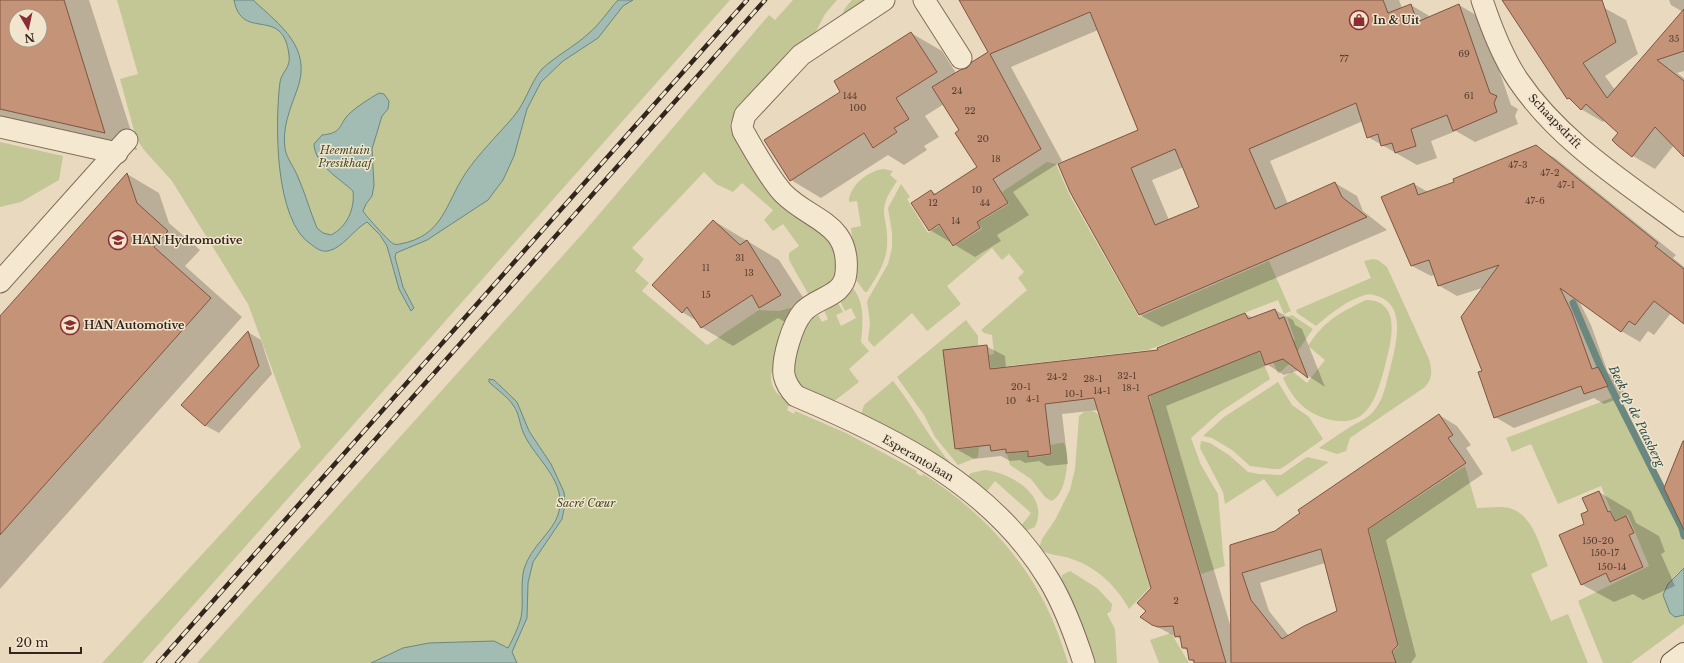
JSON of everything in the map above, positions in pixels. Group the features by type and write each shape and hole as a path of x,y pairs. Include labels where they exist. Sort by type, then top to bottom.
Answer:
{"main road":[{"path":"1672,663 1684,654"}],"street":[{"name":"Esperantolaan","path":"884,0 800,55 745,115 743,121 742,126 746,137 780,188 789,197 823,221 841,238 844,251 846,264 845,281 839,289 804,311 792,333 784,366 787,384 796,396 840,414 928,461 954,478 990,508 1047,576 1061,603 1084,663"},
{"path":"924,0 961,58"},
{"name":"Schaapsdrift","path":"1482,0 1497,38 1517,79 1542,111 1572,142 1684,226"},
{"path":"0,126 122,146 0,282"}],"green space":[{"name":"Heemtuin Presikhaaf","path":"117,0 730,0 142,663 102,663 301,447 248,304 172,181 144,150 136,138 120,79 138,74"},
{"name":"Sacré Cœur","path":"793,0 837,0 825,14 815,33 793,49 732,118 730,124 731,131 772,194 822,234 835,249 838,270 832,282 810,297 789,260 789,253 799,246 783,224 773,231 764,220 773,210 742,183 733,192 716,184 704,172 632,248 644,259 635,271 649,283 642,291 707,345 759,310 779,311 790,308 793,310 771,375 772,385 776,392 790,402 787,410 794,414 795,411 846,433 917,471 916,473 922,476 923,474 941,486 975,513 1006,545 1031,580 1050,614 1068,663 197,663 584,232 769,15 775,20"},
{"path":"852,0 868,0 842,15 845,8"},
{"path":"0,142 63,156 59,180 21,202 0,207"},
{"path":"1047,162 1056,164 1069,194 1139,317 1269,261 1291,311 1284,314 1278,300 1148,350 991,368 989,355 994,354 992,335 984,333 981,330 1027,290 1018,278 1024,272 1009,254 1002,260 992,248 947,286 961,304 927,331 912,313 874,347 868,340 870,323 867,301 888,264 892,248 892,233 888,208 901,184 910,197 907,199 928,233 939,226 953,247 982,229 977,221 979,219 981,221 1009,204 1002,192"},
{"path":"883,169 893,171 890,175 897,181 886,200 884,207 887,235 885,258 874,281 867,292 865,292 856,280 851,228 861,226 857,201 849,202 852,190 860,180 877,170"},
{"path":"1373,259 1378,260 1387,267 1429,359 1431,377 1425,387 1350,438 1346,451 1337,454 1319,448 1343,431 1366,418 1373,412 1382,398 1397,337 1396,318 1393,309 1388,302 1371,294 1358,297 1345,304 1316,326 1297,313 1296,310 1371,278 1364,261"},
{"path":"853,288 860,300 863,320 861,342 869,351 849,369 859,382 833,402 807,392 798,383 795,362 797,350 800,338 811,320 818,315 822,322 828,319 824,310 838,303 843,312 836,315 841,326 856,318 851,308 845,311 840,301 846,297"},
{"path":"1366,300 1378,302 1385,307 1390,315 1392,325 1390,346 1378,390 1367,410 1360,416 1350,420 1339,421 1324,418 1304,407 1294,397 1283,378 1292,371 1307,383 1325,360 1308,346 1320,330 1333,318"},
{"path":"1292,315 1313,329 1288,365 1278,374 1269,351 1295,340 1287,317"},
{"path":"966,320 978,336 978,346 943,350 955,450 979,447 978,457 958,465 935,437 924,415 897,377"},
{"path":"1259,352 1270,379 1220,412 1191,438 1201,465 1218,494 1225,566 1201,574 1152,409 1150,395"},
{"path":"893,381 909,402 937,446 954,467 861,415 864,405"},
{"path":"1278,382 1292,405 1309,417 1323,439 1285,466 1280,469 1274,469 1250,466 1232,450 1212,438 1203,436 1224,417"},
{"path":"1614,397 1684,532 1684,568 1671,580 1667,589 1680,616 1684,615 1684,624 1631,663 1603,663 1578,601 1649,566 1628,515 1615,520 1601,486 1558,504 1531,444 1512,452 1506,438"},
{"path":"1091,411 1097,414 1102,423 1150,587 1129,609 1118,592 1096,571 1079,562 1046,553 1039,549 1042,539 1055,520 1070,490 1075,469 1079,416 1084,412"},
{"path":"1201,441 1210,443 1229,455 1248,472 1259,474 1281,475 1307,457 1329,462 1277,497 1264,479 1225,504 1223,492 1200,448"},
{"path":"1064,443 1066,449 1066,475 1060,492 1056,498 1051,501 1045,497 1031,479 1010,465 1007,454 1027,451 1028,458 1052,455 1051,445"},
{"path":"1465,466 1477,508 1509,508 1517,511 1530,524 1548,566 1531,574 1551,621 1568,614 1588,663 1396,663 1393,651 1399,646 1369,529"},
{"path":"985,470 1006,476 1017,481 1026,488 1033,496 1037,505 1038,516 1035,527 1025,531 1021,526 1031,513 995,481 984,495 967,477 971,473"},
{"path":"1070,571 1097,588 1112,604 1111,611 1107,614 1115,629 1117,663 1093,663 1061,583 1062,575"},
{"path":"1171,633 1189,663 1159,663 1150,640"}],"water":[{"path":"234,0 253,0 283,28 297,50 301,62 301,75 289,111 284,141 285,149 301,183 317,228 323,233 331,235 337,232 346,222 353,204 353,191 323,165 315,152 314,144 322,135 329,134 337,130 350,113 379,93 384,94 389,101 388,109 382,116 372,149 374,185 372,196 363,211 383,234 395,244 400,244 414,240 434,227 447,208 470,166 518,111 534,80 542,69 592,30 618,0 633,0 623,6 598,38 563,61 541,82 527,109 514,156 503,180 488,200 427,240 396,253 395,257 403,287 414,308 411,311 399,289 387,246 380,235 367,222 339,246 328,251 322,251 316,248 300,233 290,215 284,194 278,145 278,100 280,82 289,63 289,55 285,40 279,31 271,27 245,20 238,13"},
{"path":"489,379 494,380 517,402 529,431 551,464 564,492 565,505 562,519 533,562 528,583 527,618 512,652 517,663 371,663 403,648 429,643 494,641 508,648 517,630 522,612 522,581 524,569 531,553 555,522 560,503 559,492 555,481 524,434 515,408 508,399 489,382"},
{"path":"1684,568 1684,615 1675,617 1670,613 1663,595 1668,584"}],"building":[{"path":"0,0 64,0 105,133 0,109"},
{"path":"959,0 1383,0 1388,13 1411,4 1417,22 1459,4 1490,93 1497,96 1494,103 1497,112 1453,131 1447,115 1411,129 1416,146 1395,153 1392,143 1381,146 1378,134 1367,138 1356,103 1249,149 1275,209 1335,182 1342,197 1367,217 1139,315 1070,192 1058,164 1138,130 1090,12 990,54 1041,149 993,179 1008,203 977,222 980,228 953,246 939,224 929,231 911,203 931,190 934,195 977,167 955,133 959,130 932,87 960,70 967,68 972,62 988,52","holes":["1175,149 1199,207 1155,225 1131,168"]},
{"path":"1502,0 1602,0 1616,42 1583,63 1607,98 1684,9 1684,51 1657,60 1684,81 1684,157 1655,127 1632,157 1617,145 1612,140 1618,133 1586,104 1581,110 1569,98 1567,99"},
{"path":"911,32 937,72 896,98 909,119 894,128 897,132 873,148 864,133 790,181 764,140 840,92 834,81"},
{"path":"1536,145 1658,243 1655,246 1684,269 1684,324 1654,301 1635,325 1629,321 1621,332 1560,288 1572,313 1592,369 1598,367 1608,386 1584,394 1581,386 1494,418 1478,372 1482,371 1461,317 1499,265 1438,286 1429,260 1411,266 1381,197 1414,183 1418,195 1454,182 1453,179"},
{"path":"127,173 137,203 168,231 154,247 211,298 0,535 0,316"},
{"path":"713,220 740,245 747,240 781,295 759,308 752,295 701,328 687,307 682,313 652,285"},
{"path":"1275,309 1279,319 1284,317 1308,378 1283,359 1265,365 1260,351 1148,396 1226,663 1194,663 1194,660 1189,660 1187,648 1182,648 1180,636 1175,637 1173,626 1158,627 1140,617 1146,611 1137,603 1151,588 1094,398 1045,404 1051,454 1028,457 1028,451 1006,453 1006,449 991,451 990,445 955,449 943,350 987,345 990,369 1158,350 1157,348 1245,313 1248,319"},
{"path":"248,331 259,366 205,426 181,405"},
{"path":"1439,414 1453,435 1448,438 1466,463 1368,529 1398,645 1392,651 1396,663 1231,663 1230,545 1275,531 1300,513 1298,510","holes":["1321,549 1337,611 1304,626 1282,639 1251,600 1242,573"]},
{"path":"1684,441 1684,530 1664,488"},
{"path":"1599,491 1608,512 1610,511 1615,521 1626,516 1634,533 1629,535 1643,567 1610,582 1606,573 1581,585 1559,535 1584,524 1581,514 1588,511 1582,498"}],"waterway":[{"name":"Beek op de Paasberg","path":"1573,303 1600,366 1682,528 1684,536"}],"railway":[{"path":"158,663 747,0"},
{"path":"177,663 765,0"}],"place":[{"name":"In & Uit","path":"1359,20"},
{"name":"HAN Hydromotive","path":"118,240"},
{"name":"HAN Automotive","path":"70,325"}]}
